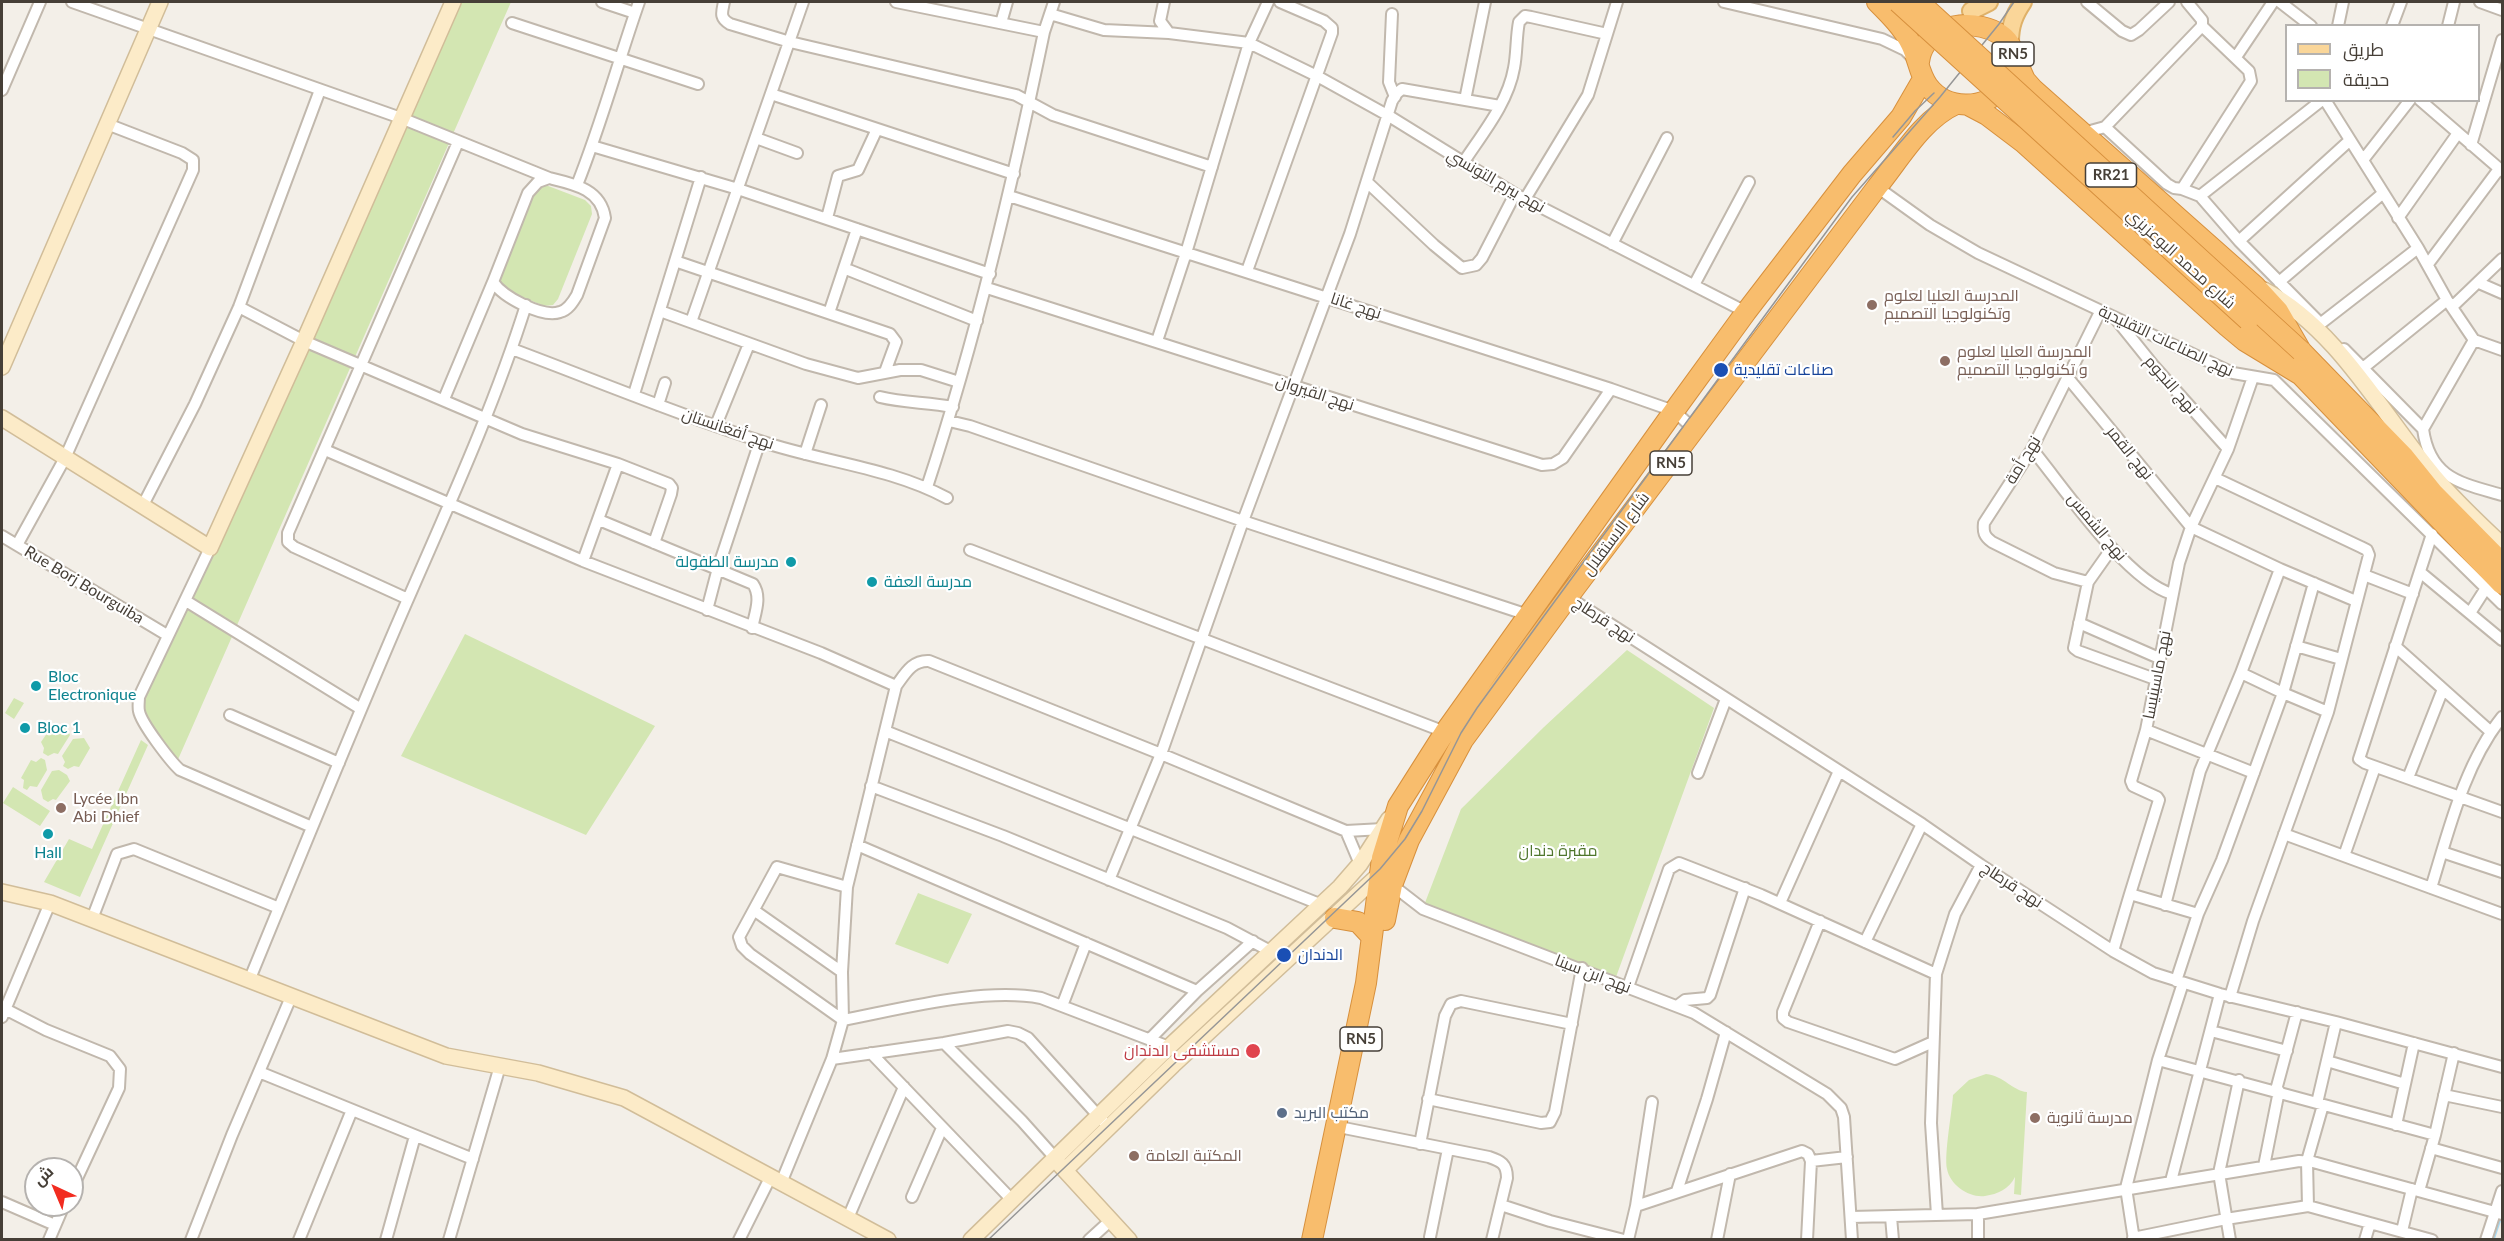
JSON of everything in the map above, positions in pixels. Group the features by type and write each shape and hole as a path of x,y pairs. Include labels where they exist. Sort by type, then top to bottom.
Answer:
{"highway":[{"path":"1877,2 1903,31 1934,93 1962,105"},
{"name":"شارع محمد البوعزيزي","path":"1898,2 2248,320 2494,586"},
{"name":"شارع محمد البوعزيزي","path":"1919,2 2188,245 2301,351 2404,457 2441,502 2502,563"},
{"path":"1939,2 1965,11"},
{"name":"RN5","path":"1921,70 1920,47 1925,34 1940,19 1965,11 1994,20 2006,32 2012,47 2009,78 2002,88 1981,103 1962,105"},
{"name":"شارع محمد البوعزيزي","path":"2012,47 2025,80 2033,89 2255,286 2278,311 2301,351"},
{"name":"شارع الاستقلال","path":"1398,806 1445,732 1746,312 1852,174 1901,117 1921,70"},
{"name":"شارع الاستقلال","path":"1385,880 1463,740 1548,623 1877,187 1930,121 1942,110 1962,105"},
{"name":"شارع محمد البوعزيزي","path":"1962,105 1987,115 2024,142 2227,326 2301,375"},
{"name":"RN5","path":"1319,1239 1398,806"},
{"name":"RN5","path":"1312,1239 1338,1127 1366,983 1371,936 1385,880"},
{"path":"1328,911 1358,922 1371,936"}],"main road":[{"name":"RN5","path":"1965,11 1989,2"},
{"name":"RN5","path":"2012,47 2010,30 2014,17 2023,2"}],"street":[{"path":"2,90 40,2"},
{"path":"72,2 401,118 549,178 577,185 598,198 605,218 577,296 570,306 560,312 538,310 503,293 493,282"},
{"path":"2,367 160,2"},
{"path":"312,827 180,770 143,723 139,711 139,697 167,635 186,602 304,341 453,2"},
{"path":"602,2 635,13"},
{"path":"577,185 639,2"},
{"path":"724,2 721,16 724,21 790,42 1002,91 1029,101 1053,115 1212,167"},
{"path":"691,322 803,2"},
{"path":"896,2 1044,32"},
{"path":"1001,23 1007,2"},
{"path":"927,487 953,408 987,288 1044,32 1054,2"},
{"path":"1164,2 1160,21 1169,33"},
{"path":"1157,341 1249,43 1268,2"},
{"path":"1247,271 1332,33 1332,28 1324,21 1280,2"},
{"path":"1465,100 1485,2"},
{"path":"1368,183 1462,268 1476,265 1588,96 1617,2"},
{"path":"1724,2 1882,39 1905,50 1921,70"},
{"path":"2087,2 2122,32 2131,34 2139,30 2169,2"},
{"path":"2083,133 2104,127 2202,26 2202,20 2187,2"},
{"path":"2236,57 2273,2"},
{"path":"2280,2 2308,24"},
{"path":"2338,24 2343,2"},
{"path":"2393,24 2401,2"},
{"path":"2448,24 2454,2"},
{"path":"2480,2 2502,10"},
{"name":"نهج بيرم التونسي","path":"1050,14 1104,30 1169,33 1249,43 1317,76 1389,116 1520,197 1746,312"},
{"path":"1392,14 1389,82 1395,97"},
{"path":"1463,163 1500,106 1514,69 1517,30 1522,18 1531,17 1607,34"},
{"path":"512,23 698,84"},
{"path":"2182,189 2251,81 2249,71 2202,26"},
{"path":"2471,145 2502,40"},
{"path":"1109,880 1161,754 1243,522 1368,183 1395,97 1402,89 1500,106"},
{"path":"143,505 195,404 239,307 320,90"},
{"path":"771,94 1014,174"},
{"path":"2200,196 2320,102"},
{"path":"2324,102 2363,160 2474,340 2502,350"},
{"path":"2363,160 2408,102"},
{"path":"2424,102 2501,170 2427,264"},
{"path":"17,545 64,458 194,164 193,160 182,153 107,124"},
{"path":"2104,127 2167,184 2200,196 2239,241 2423,429"},
{"path":"826,218 838,176 858,170 877,129"},
{"path":"2398,218 2458,133"},
{"path":"756,138 797,153"},
{"path":"1612,244 1667,138"},
{"path":"2239,241 2349,141"},
{"path":"408,599 294,547 288,542 288,533 458,142"},
{"path":"592,146 701,177 990,274"},
{"path":"634,394 701,177"},
{"path":"444,399 528,193 538,182 549,178"},
{"path":"1694,285 1749,182"},
{"name":"نهج الصناعات التقليدية","path":"1877,187 1956,241 2100,312 2149,331 2233,373 2274,380 2432,534 2494,586 2502,604"},
{"path":"2279,282 2382,194"},
{"name":"نهج غانا","path":"1009,196 1611,389 1674,411 1695,430"},
{"path":"830,314 857,229"},
{"path":"2320,324 2418,248"},
{"path":"2363,368 2479,283 2502,260"},
{"path":"675,261 890,334 896,342 885,372"},
{"path":"846,269 976,321"},
{"path":"2479,283 2502,294"},
{"path":"2255,286 2295,310 2329,343 2371,391 2434,477 2502,545"},
{"name":"نهج القيروان","path":"987,288 1542,465 1553,464 1563,458 1611,389"},
{"path":"249,981 361,709 450,505 512,349 526,305"},
{"path":"239,307 304,341 522,434 618,464 663,482 672,488 654,543"},
{"path":"660,311 806,364 858,378 885,372 921,370 959,382"},
{"name":"نهج أمة","path":"2088,582 2055,573 1992,542 1983,531 1984,523 2032,449 2100,312"},
{"name":"نهج النجوم","path":"2116,319 2153,365 2228,449"},
{"path":"2474,340 2423,429 2425,445 2431,459 2447,475 2460,482 2502,495"},
{"path":"716,425 749,344"},
{"name":"نهج أفغانستان","path":"512,349 760,441 805,454 849,463 927,487 947,498"},
{"name":"نهج ماسينيسا","path":"2130,894 2159,800 2133,786 2131,781 2146,730 2179,563 2191,527 2228,449 2253,377"},
{"name":"نهج القمر","path":"2068,378 2191,527"},
{"path":"658,405 665,383"},
{"path":"880,397 953,408"},
{"path":"805,454 821,405"},
{"path":"2,418 210,548"},
{"path":"949,421 1548,623"},
{"path":"707,610 718,568 760,441"},
{"name":"نهج الشمس","path":"2032,449 2112,548 2149,584 2172,594"},
{"path":"325,450 583,561 821,653 896,686"},
{"path":"583,561 618,464"},
{"path":"2171,1181 2211,1030 2328,712 2368,561 2367,550 2215,478"},
{"path":"599,520 753,584 758,591 752,628"},
{"path":"2191,527 2280,569 2356,601"},
{"path":"2432,534 2359,755 2361,762 2502,812"},
{"name":"Rue Borj Bourguiba","path":"2,536 167,635"},
{"path":"2112,548 2088,582 2074,645 2078,651 2155,679"},
{"path":"970,550 1445,732"},
{"path":"2165,905 2206,755 2241,672 2280,569"},
{"path":"2420,572 2502,640"},
{"path":"2364,575 2413,594"},
{"path":"2314,583 2283,693 2222,860 2198,914 2179,982 2126,1188 2134,1238 2226,1219 2307,1206 2405,1235 2432,1239"},
{"path":"2470,613 2494,586"},
{"name":"نهج قرطاج","path":"1568,597 1922,824 2113,951 2164,978 2502,1067"},
{"path":"186,602 361,709"},
{"path":"2079,623 2159,658"},
{"path":"2296,646 2341,658"},
{"path":"2395,646 2491,732"},
{"path":"739,1239 775,1181 832,1059 843,1020 842,972 847,887 896,686 914,664 929,661 1346,831 1383,829"},
{"path":"2241,672 2328,712"},
{"path":"2408,778 2443,689"},
{"path":"1698,773 1726,699"},
{"path":"230,716 339,763"},
{"path":"2431,888 2460,797 2479,752 2502,717"},
{"path":"2146,730 2254,773"},
{"path":"885,731 1328,911"},
{"path":"2344,856 2375,767"},
{"path":"1780,903 1839,771"},
{"path":"871,786 1003,836 1227,928 1272,952"},
{"path":"971,1239 1013,1201 1110,1128 1328,911 1398,806"},
{"path":"1865,942 1922,824"},
{"path":"1346,831 1360,864"},
{"path":"2284,834 2502,914"},
{"path":"857,845 1197,991"},
{"path":"92,919 117,854 134,849 279,909"},
{"path":"2442,852 2502,872"},
{"path":"1628,987 1669,869 1678,863 1780,903 1936,974"},
{"path":"1937,1215 1931,1123 1936,974 1955,914 1981,865"},
{"path":"847,887 777,867 740,938 742,946 843,1020 927,1005 1012,994 1041,998 1169,1047"},
{"path":"1061,1165 1099,1117 1169,1047 1272,952 1328,911 1385,880"},
{"name":"نهج ابن سينا","path":"1385,880 1424,909 1677,1006 1726,1032 1827,1094 1841,1108 1846,1133 1852,1239"},
{"path":"1677,1006 1685,1000 1707,998 1710,995 1745,888"},
{"path":"2,892 50,903 446,1056 580,1084 624,1098 775,1181 887,1239"},
{"path":"2113,951 2130,894 2198,914"},
{"path":"50,903 3,1013 110,1056 120,1069 119,1089 84,1163"},
{"path":"754,911 842,972"},
{"path":"1820,921 1783,1012 1783,1018 1788,1022 1895,1059 1933,1042"},
{"path":"1150,1039 1197,991 1253,941"},
{"path":"1062,1006 1086,943"},
{"path":"1428,1099 1541,1123 1550,1122 1555,1112 1582,968"},
{"path":"191,1239 291,997"},
{"path":"1420,1144 1445,1016 1455,1002 1461,1001 1572,1024"},
{"path":"2264,1166 2278,1091 2297,1012"},
{"path":"2307,1206 2307,1161 2336,1022"},
{"path":"2211,1030 2287,1051"},
{"path":"832,1059 1008,1031 1018,1033 1028,1038 1110,1128"},
{"path":"1677,1191 1726,1032"},
{"path":"944,1043 1022,1121 1129,1239"},
{"path":"2396,1125 2414,1043"},
{"path":"871,1053 1013,1201"},
{"path":"2405,1235 2416,1190 2435,1135 2454,1053"},
{"path":"2158,1060 2239,1080 2435,1135"},
{"path":"2327,1061 2405,1084"},
{"path":"449,1239 500,1066"},
{"path":"259,1072 473,1159"},
{"path":"2230,1239 2219,1173 2239,1080"},
{"path":"848,1218 904,1087"},
{"path":"2444,1095 2502,1107"},
{"path":"1501,1205 1550,1221 1626,1239 1636,1206 1652,1102"},
{"path":"299,1239 352,1110"},
{"path":"1338,1127 1489,1157 1505,1166 1508,1178 1492,1239"},
{"path":"912,1197 942,1128"},
{"path":"386,1239 415,1136"},
{"path":"1430,1237 1448,1149"},
{"path":"2431,1149 2502,1168"},
{"path":"1636,1206 1802,1151 1808,1154 1811,1161 1807,1239"},
{"path":"1811,1161 1847,1158"},
{"path":"1851,1217 1978,1214 2060,1202 2126,1188 2219,1173 2307,1161 2499,1213"},
{"path":"1718,1239 1730,1174"},
{"path":"2486,1239 2499,1213 2502,1191"},
{"path":"2,1202 55,1225"},
{"path":"1978,1214 1978,1239"},
{"path":"50,1239 59,1217"},
{"path":"1891,1217 1893,1239"},
{"path":"1089,1239 1111,1220"},
{"path":"2365,1239 2370,1223"}],"green space":[{"path":"456,2 511,2 176,764 144,713 144,702"},
{"path":"543,184 585,200 591,206 592,214 558,299 553,305 544,306 503,289 499,283 498,274 531,193"},
{"path":"465,634 655,726 586,835 401,756"},
{"name":"مقبرة دندان","path":"1627,650 1714,708 1616,977 1423,908 1461,809 1544,727"},
{"path":"14,698 24,703 14,719 5,713"},
{"path":"52,726 66,727 70,735 58,754 48,756 43,753 44,748 41,742"},
{"path":"84,738 90,748 79,767 74,766 68,769 63,766 65,762 62,756 73,739"},
{"path":"141,740 148,745 80,897 44,882 69,839 92,849"},
{"path":"41,758 45,760 47,770 37,787 30,786 27,790 23,788 24,780 21,778 31,760 36,762"},
{"path":"59,770 67,775 70,781 56,800 48,802 43,799 41,790 52,771"},
{"path":"13,787 50,811 40,826 3,803"},
{"path":"918,893 972,914 948,964 895,944"},
{"path":"1986,1074 2027,1092 2021,1195 2014,1194 2015,1177 2010,1185 1999,1192 1985,1196 1967,1193 1956,1185 1947,1169 1947,1143 1953,1095 1969,1080"}],"waterway":[{"path":"2493,1240 2501,1216"}],"tram line":[{"path":"988,1240 1380,869 1405,839 1422,811 1461,733 1541,620 1852,197 1940,97 2014,2"},
{"path":"1893,137 1934,93"}],"place":[{"name":"المدرسة العليا لعلوم وتكنولوجيا التصميم","path":"1872,305"},
{"name":"المدرسة العليا لعلوم و تكنولوجيا التصميم","path":"1945,361"},
{"name":"صناعات تقليدية","path":"1721,370"},
{"name":"مدرسة الطفولة","path":"791,562"},
{"name":"مدرسة العفة","path":"872,582"},
{"name":"Bloc Electronique","path":"36,686"},
{"name":"Bloc 1","path":"25,728"},
{"name":"Lycée Ibn Abi Dhief","path":"61,808"},
{"name":"Hall","path":"48,834"},
{"name":"الدندان","path":"1284,955"},
{"name":"مستشفى الدندان","path":"1253,1051"},
{"name":"مكتب البريد","path":"1282,1113"},
{"name":"مدرسة ثانوية","path":"2035,1118"},
{"name":"المكتبة العامة","path":"1134,1156"}]}
